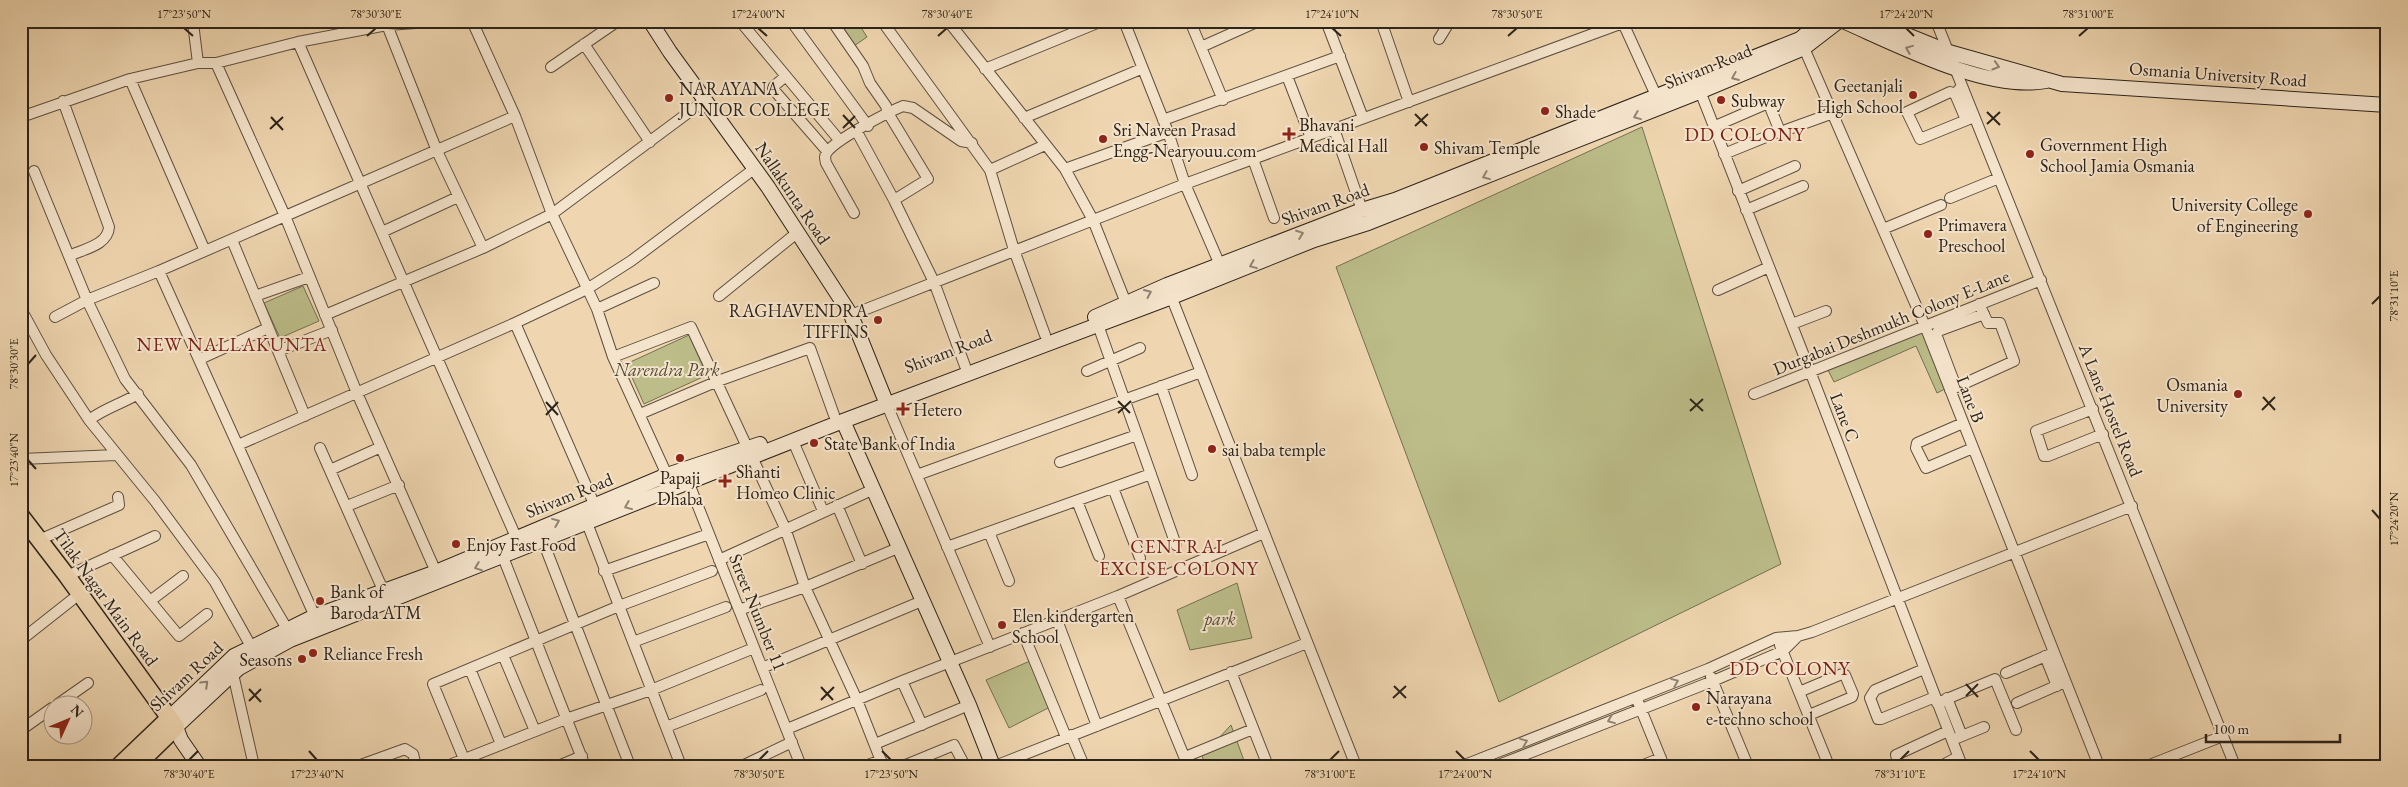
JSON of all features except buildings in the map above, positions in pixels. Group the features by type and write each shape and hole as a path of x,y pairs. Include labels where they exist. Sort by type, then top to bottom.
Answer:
{"main road":[{"name":"Nallakunta Road","path":"650,21 798,232 851,315 879,403"},
{"path":"1802,43 1806,21"},
{"name":"Shivam Road","path":"1802,43 1821,21"},
{"name":"Shivam Road","path":"136,766 172,728 234,656 290,634 383,590 518,544 587,523 686,477 879,403 1098,325 1220,265 1362,210 1395,200 1698,87 1802,43 1839,21"},
{"name":"Osmania University Road","path":"1844,21 1955,68 2005,81 2029,84 2046,81 2387,105"},
{"name":"Osmania University Road","path":"1873,22 1949,52 2032,74 2046,81"},
{"name":"Shivam Road","path":"879,403 965,366 1126,303 1169,291 1368,222 1658,101"},
{"path":"839,418 874,489 994,766"},
{"name":"Shivam Road","path":"750,453 794,441 839,418"},
{"name":"Shivam Road","path":"317,622 503,557 518,544 595,506 667,475 686,477"},
{"name":"Tilak Nagar Main Road","path":"21,516 67,576 172,728"},
{"name":"Tilak Nagar Main Road","path":"21,532 172,728"},
{"name":"Shivam Road","path":"119,766 172,728 239,668 290,634"},
{"path":"172,728 199,766"}],"street":[{"path":"21,117 130,79 198,63 216,63 298,42 387,25 445,21"},
{"path":"472,21 515,116 552,214 597,309 613,357 667,475"},
{"path":"551,67 618,21"},
{"path":"740,21 840,141"},
{"path":"791,21 868,126"},
{"path":"832,21 864,66 870,83 886,106 888,113 928,180 894,200"},
{"path":"882,21 990,170 1014,250 1046,335"},
{"path":"948,22 1010,21"},
{"path":"985,69 1102,21"},
{"path":"1124,21 1141,69 1168,132 1185,184 1220,265"},
{"path":"1190,21 1223,100"},
{"path":"1201,47 1259,21"},
{"path":"1326,21 1362,118"},
{"path":"1381,21 1409,102"},
{"path":"1439,39 1450,21"},
{"name":"A Lane Hostel Road","path":"1936,21 1962,86 1970,118 1999,178 2041,280 2235,766"},
{"path":"948,22 1045,146 1065,168 1093,220 1126,303"},
{"path":"851,315 1185,184 1626,22 1658,101"},
{"path":"193,23 198,63"},
{"path":"387,25 437,151 483,248"},
{"path":"298,42 518,544"},
{"name":"Lane B","path":"1802,43 1953,388 1963,423 2014,553 2049,654 2099,766"},
{"path":"584,44 650,142"},
{"path":"1163,120 1223,100 1340,56"},
{"path":"216,63 284,216 357,393 436,572"},
{"path":"1024,118 1141,69"},
{"path":"786,76 773,89 827,151"},
{"path":"1287,76 1311,138"},
{"path":"130,79 204,251"},
{"path":"1955,94 1962,86"},
{"name":"Lane C","path":"1698,87 1792,324 1896,599 1924,669 1940,700 1952,732 1960,762"},
{"path":"1950,92 1955,94 1970,118 1920,139 1908,112 1950,92"},
{"path":"325,315 483,248 552,214 704,100"},
{"path":"63,101 109,227 108,235 104,240 69,256"},
{"path":"1713,127 1766,104 1770,107 1778,132 1724,154"},
{"path":"854,213 824,157 827,151 840,141 903,106 912,108 960,141 972,143"},
{"path":"1786,130 1833,113"},
{"path":"54,317 87,300 232,240 515,116"},
{"path":"1334,129 1362,210"},
{"path":"857,132 894,200 934,282 965,366"},
{"path":"1065,168 1168,132"},
{"path":"990,170 1045,146"},
{"path":"1253,159 1274,218"},
{"path":"1737,188 1795,166"},
{"path":"1737,188 1777,168"},
{"path":"238,445 515,323 587,289 631,261 754,169"},
{"path":"34,171 87,300 125,379 191,465 290,634"},
{"path":"1883,228 1999,178"},
{"path":"1746,210 1803,186"},
{"path":"382,232 458,197"},
{"path":"719,296 798,232"},
{"path":"232,240 305,416"},
{"path":"1718,290 1769,267"},
{"path":"159,271 317,622"},
{"path":"255,296 309,277"},
{"name":"Durgabai Deshmukh Colony E-Lane","path":"1754,394 2041,280"},
{"path":"597,309 654,283"},
{"path":"1169,291 1356,766"},
{"path":"1979,304 1989,323 2000,323 2014,361 1953,388 1936,334 1938,331 1984,314"},
{"path":"21,309 52,364 89,420 155,501 215,582 252,648"},
{"path":"1792,324 1826,311"},
{"path":"515,323 595,506"},
{"path":"1098,325 1176,545"},
{"path":"613,357 690,326 718,381 785,528 805,587 858,700 882,763 865,766"},
{"path":"200,359 268,328"},
{"path":"278,351 332,330"},
{"path":"640,414 718,381 810,348 839,418"},
{"path":"1087,370 1140,348"},
{"path":"917,475 1201,372"},
{"path":"1161,386 1192,475"},
{"path":"89,420 105,408 118,406 138,394"},
{"path":"879,403 917,475 990,647"},
{"path":"2093,408 2036,432 2044,456 2102,434"},
{"path":"1963,423 1917,443 1916,448 1926,468 1973,448"},
{"path":"1060,462 1137,435"},
{"path":"794,441 823,512"},
{"path":"330,470 381,447"},
{"path":"320,448 383,590"},
{"path":"21,460 117,455"},
{"path":"947,547 1151,474"},
{"name":"Street Number 11","path":"686,477 801,766"},
{"path":"347,506 399,485"},
{"path":"1113,488 1140,558"},
{"path":"719,560 785,528 874,489"},
{"path":"39,540 119,506 118,497"},
{"path":"1077,501 1099,556"},
{"path":"838,505 862,564"},
{"path":"1462,766 1477,763 1708,669 1776,638 1798,636 2132,506"},
{"path":"587,523 604,572 681,766"},
{"path":"989,532 1010,581"},
{"path":"787,729 902,681 1118,596 1264,532"},
{"path":"604,572 709,534"},
{"path":"67,576 155,536"},
{"path":"739,610 805,587 898,548"},
{"path":"546,549 630,766"},
{"path":"112,555 180,636 207,614"},
{"path":"503,557 584,761 558,766"},
{"path":"464,759 433,684 619,606 712,571"},
{"path":"150,601 183,576"},
{"path":"1118,596 1186,761 1253,729"},
{"path":"21,640 73,599"},
{"path":"762,668 922,601"},
{"path":"633,642 726,607"},
{"path":"1057,620 1097,726"},
{"path":"1023,633 1084,766"},
{"path":"1496,766 1641,708 1713,682 1783,651 1798,636"},
{"path":"1776,638 1829,766"},
{"path":"994,766 1307,643"},
{"path":"446,766 566,719 606,707 651,690 754,648"},
{"path":"2006,673 2049,654"},
{"path":"504,655 536,731"},
{"path":"470,668 501,744"},
{"path":"1708,669 1748,766"},
{"path":"1924,669 1875,690 1870,698 1878,719 1940,700 1995,679 2016,730"},
{"path":"1231,672 1268,766"},
{"path":"233,674 254,766"},
{"path":"1799,692 1842,674 1845,675 1853,694 1852,697 1809,715"},
{"path":"902,681 922,725"},
{"path":"72,694 88,683"},
{"path":"2017,703 2061,684"},
{"path":"666,727 761,690"},
{"path":"1636,697 1663,762 1641,766"},
{"path":"1940,700 1955,718"},
{"path":"875,744 969,705"},
{"path":"21,730 42,715"},
{"path":"1952,732 1955,718"},
{"path":"1952,732 1955,718"},
{"path":"1899,766 1896,754 1952,732 1984,727"},
{"path":"2147,766 2223,736"},
{"path":"742,766 792,742"},
{"path":"903,766 954,745 965,766"},
{"path":"358,766 405,749 413,754 416,766"},
{"path":"1941,766 1960,762"}],"green space":[{"path":"833,21 857,21 867,37 851,48"},
{"path":"1642,127 1781,564 1499,702 1336,267"},
{"path":"303,286 319,321 280,338 264,303"},
{"path":"1921,330 1945,389 1937,393 1916,346 1834,382 1828,370"},
{"name":"Narendra Park","path":"689,335 707,375 644,404 626,364"},
{"name":"park","path":"1237,583 1252,638 1190,650 1177,610"},
{"path":"1030,661 1050,707 1009,728 986,680"},
{"path":"1231,725 1246,766 1206,766 1202,756"}],"place":[{"name":"Geetanjali High School","path":"1913,95"},
{"name":"NARAYANA JUNIOR COLLEGE","path":"669,98"},
{"name":"Subway","path":"1721,100"},
{"name":"Shade","path":"1545,111"},
{"name":"Bhavani Medical Hall","path":"1289,134"},
{"name":"Sri Naveen Prasad Engg-Nearyouu.com","path":"1103,139"},
{"name":"Shivam Temple","path":"1424,147"},
{"name":"Government High School Jamia Osmania","path":"2030,154"},
{"name":"University College of Engineering","path":"2308,214"},
{"name":"Primavera Preschool","path":"1928,234"},
{"name":"RAGHAVENDRA TIFFINS","path":"878,320"},
{"name":"Osmania University","path":"2238,394"},
{"name":"Hetero","path":"903,409"},
{"name":"State Bank of India","path":"814,443"},
{"name":"sai baba temple","path":"1212,449"},
{"name":"Papaji Dhaba","path":"680,458"},
{"name":"Shanti Homeo Clinic","path":"725,481"},
{"name":"Enjoy Fast Food","path":"456,544"},
{"name":"Bank of Baroda ATM","path":"320,601"},
{"name":"Elen kindergarten School","path":"1002,625"},
{"name":"Reliance Fresh","path":"313,653"},
{"name":"Seasons","path":"302,659"},
{"name":"Narayana e-techno school","path":"1696,707"}],"district":[{"name":"DD COLONY","path":"1745,134"},
{"name":"NEW NALLAKUNTA","path":"232,344"},
{"name":"CENTRAL EXCISE COLONY","path":"1179,557"},
{"name":"DD COLONY","path":"1790,668"}]}
